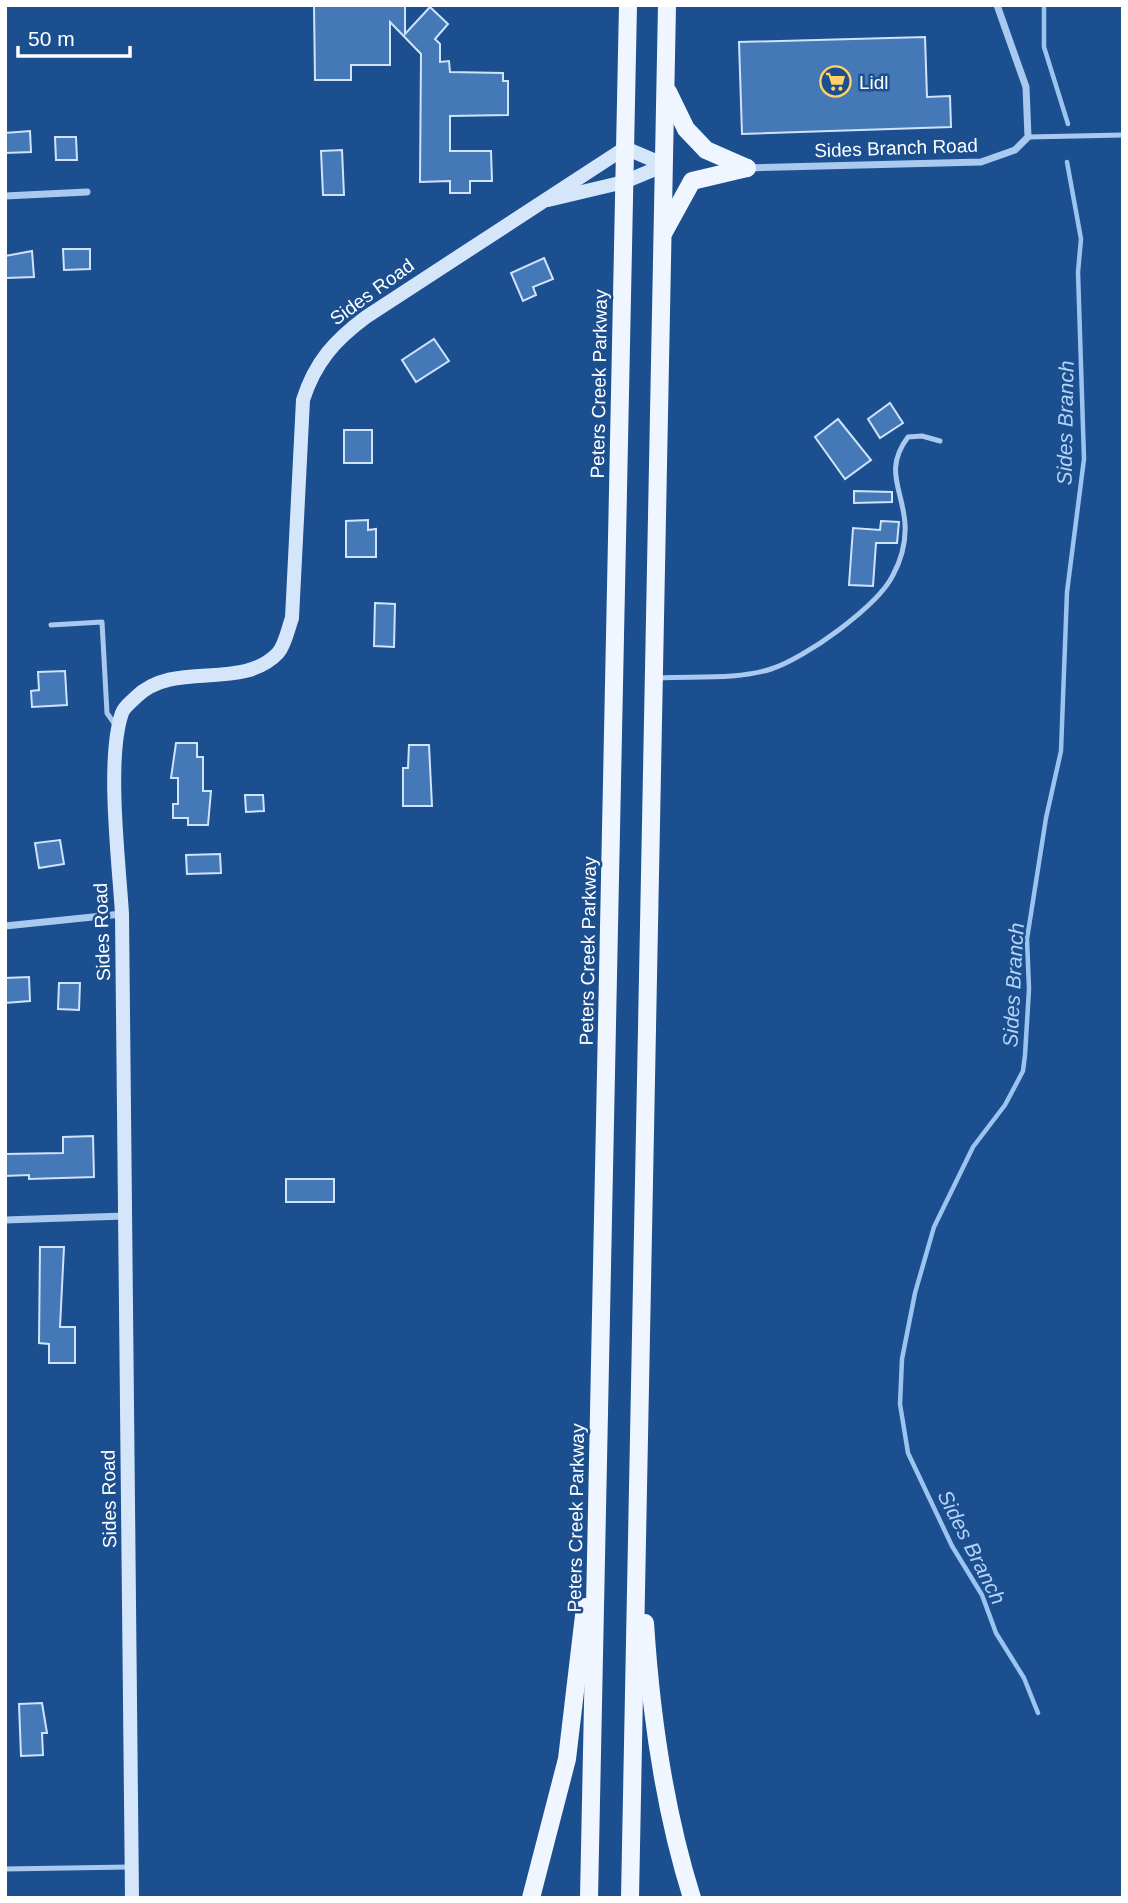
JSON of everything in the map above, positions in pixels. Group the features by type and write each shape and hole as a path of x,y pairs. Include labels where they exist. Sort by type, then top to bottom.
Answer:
{"main road":[{"name":"Peters Creek Parkway","path":"589,1898 628,5"},
{"path":"630,1898 667,7"},
{"path":"666,86 686,130 706,150 747,168"},
{"path":"664,233 679,210 685,190 692,181 733,174 747,168"},
{"path":"636,1504 649,1685 673,1839 692,1898"},
{"path":"531,1898 567,1759 596,1531"}],"street":[{"path":"997,5 1026,87 1028,137"},
{"name":"Sides Branch Road","path":"747,168 981,162 1015,150 1028,137"},
{"path":"625,148 665,165"},
{"name":"Sides Road","path":"132,1898 122,914 116,813 118,729 123,709 144,689 170,677 230,673 262,666 280,651 292,618 303,400 315,368 333,344 366,317 539,201 625,148"},
{"name":"Sides Road","path":"539,201 624,182 665,165"},
{"path":"5,196 87,192"},
{"path":"5,926 122,914"},
{"path":"5,1220 125,1216"}],"lane":[{"path":"1028,137 1123,135"},
{"path":"655,678 746,674 771,669 822,642 877,598 893,577 904,550 905,522 895,480 900,448 908,437 922,436 940,441"},
{"path":"51,625 102,622 107,713 118,729"},
{"path":"5,1869 132,1867"}],"building":[{"path":"314,5 405,5 405,34 430,7 448,24 435,39 440,44 440,62 449,61 450,72 503,73 503,81 508,81 508,115 450,116 450,151 491,151 492,181 470,181 470,193 450,193 450,181 420,182 421,54 390,22 390,65 351,65 351,80 315,80"},
{"path":"925,37 927,97 950,96 951,127 742,134 739,42"},
{"path":"30,131 31,152 5,153 5,133"},
{"path":"55,137 76,137 77,160 56,160"},
{"path":"342,150 344,195 323,195 321,151"},
{"path":"63,249 90,249 90,269 64,270"},
{"path":"32,251 34,277 6,278 5,256"},
{"path":"544,258 553,279 533,287 536,295 523,301 511,273"},
{"path":"434,339 449,361 416,382 402,360"},
{"path":"890,403 903,423 880,438 868,419"},
{"path":"838,419 871,460 845,479 815,437"},
{"path":"344,430 372,430 372,463 344,463"},
{"path":"854,491 892,492 892,502 854,503"},
{"path":"368,520 368,530 376,529 376,557 346,557 346,521"},
{"path":"881,521 899,522 897,543 876,543 873,586 849,585 853,528 880,530"},
{"path":"375,603 395,604 394,647 374,646"},
{"path":"65,671 67,705 32,707 31,691 39,690 38,672"},
{"path":"176,743 197,743 197,757 203,757 203,791 211,791 208,825 188,825 188,818 173,818 173,804 178,804 178,778 171,778"},
{"path":"409,745 429,745 432,806 403,806 403,768 408,768"},
{"path":"245,795 263,795 264,811 246,812"},
{"path":"60,840 64,864 39,868 35,843"},
{"path":"220,854 221,873 187,874 186,855"},
{"path":"29,977 30,1001 5,1003 5,978"},
{"path":"59,983 80,983 79,1010 58,1009"},
{"path":"93,1136 94,1177 29,1179 29,1175 5,1176 5,1154 63,1153 63,1137"},
{"path":"286,1179 334,1179 334,1202 286,1202"},
{"path":"40,1247 64,1247 60,1327 75,1327 75,1363 49,1363 49,1344 39,1343"},
{"path":"42,1703 47,1733 42,1733 43,1755 21,1756 19,1704"}],"waterway":[{"name":"Sides Branch","path":"1044,5 1044,47 1068,124"},
{"name":"Sides Branch","path":"1038,1713 1024,1678 996,1633 982,1595 952,1546 908,1453 900,1404 902,1359 915,1293 934,1227 973,1147 1005,1105 1023,1071 1029,989 1027,939 1046,818 1061,751 1067,592 1084,459 1078,272 1081,239 1067,162"}],"place":[{"name":"Lidl","path":"836,82"}]}
